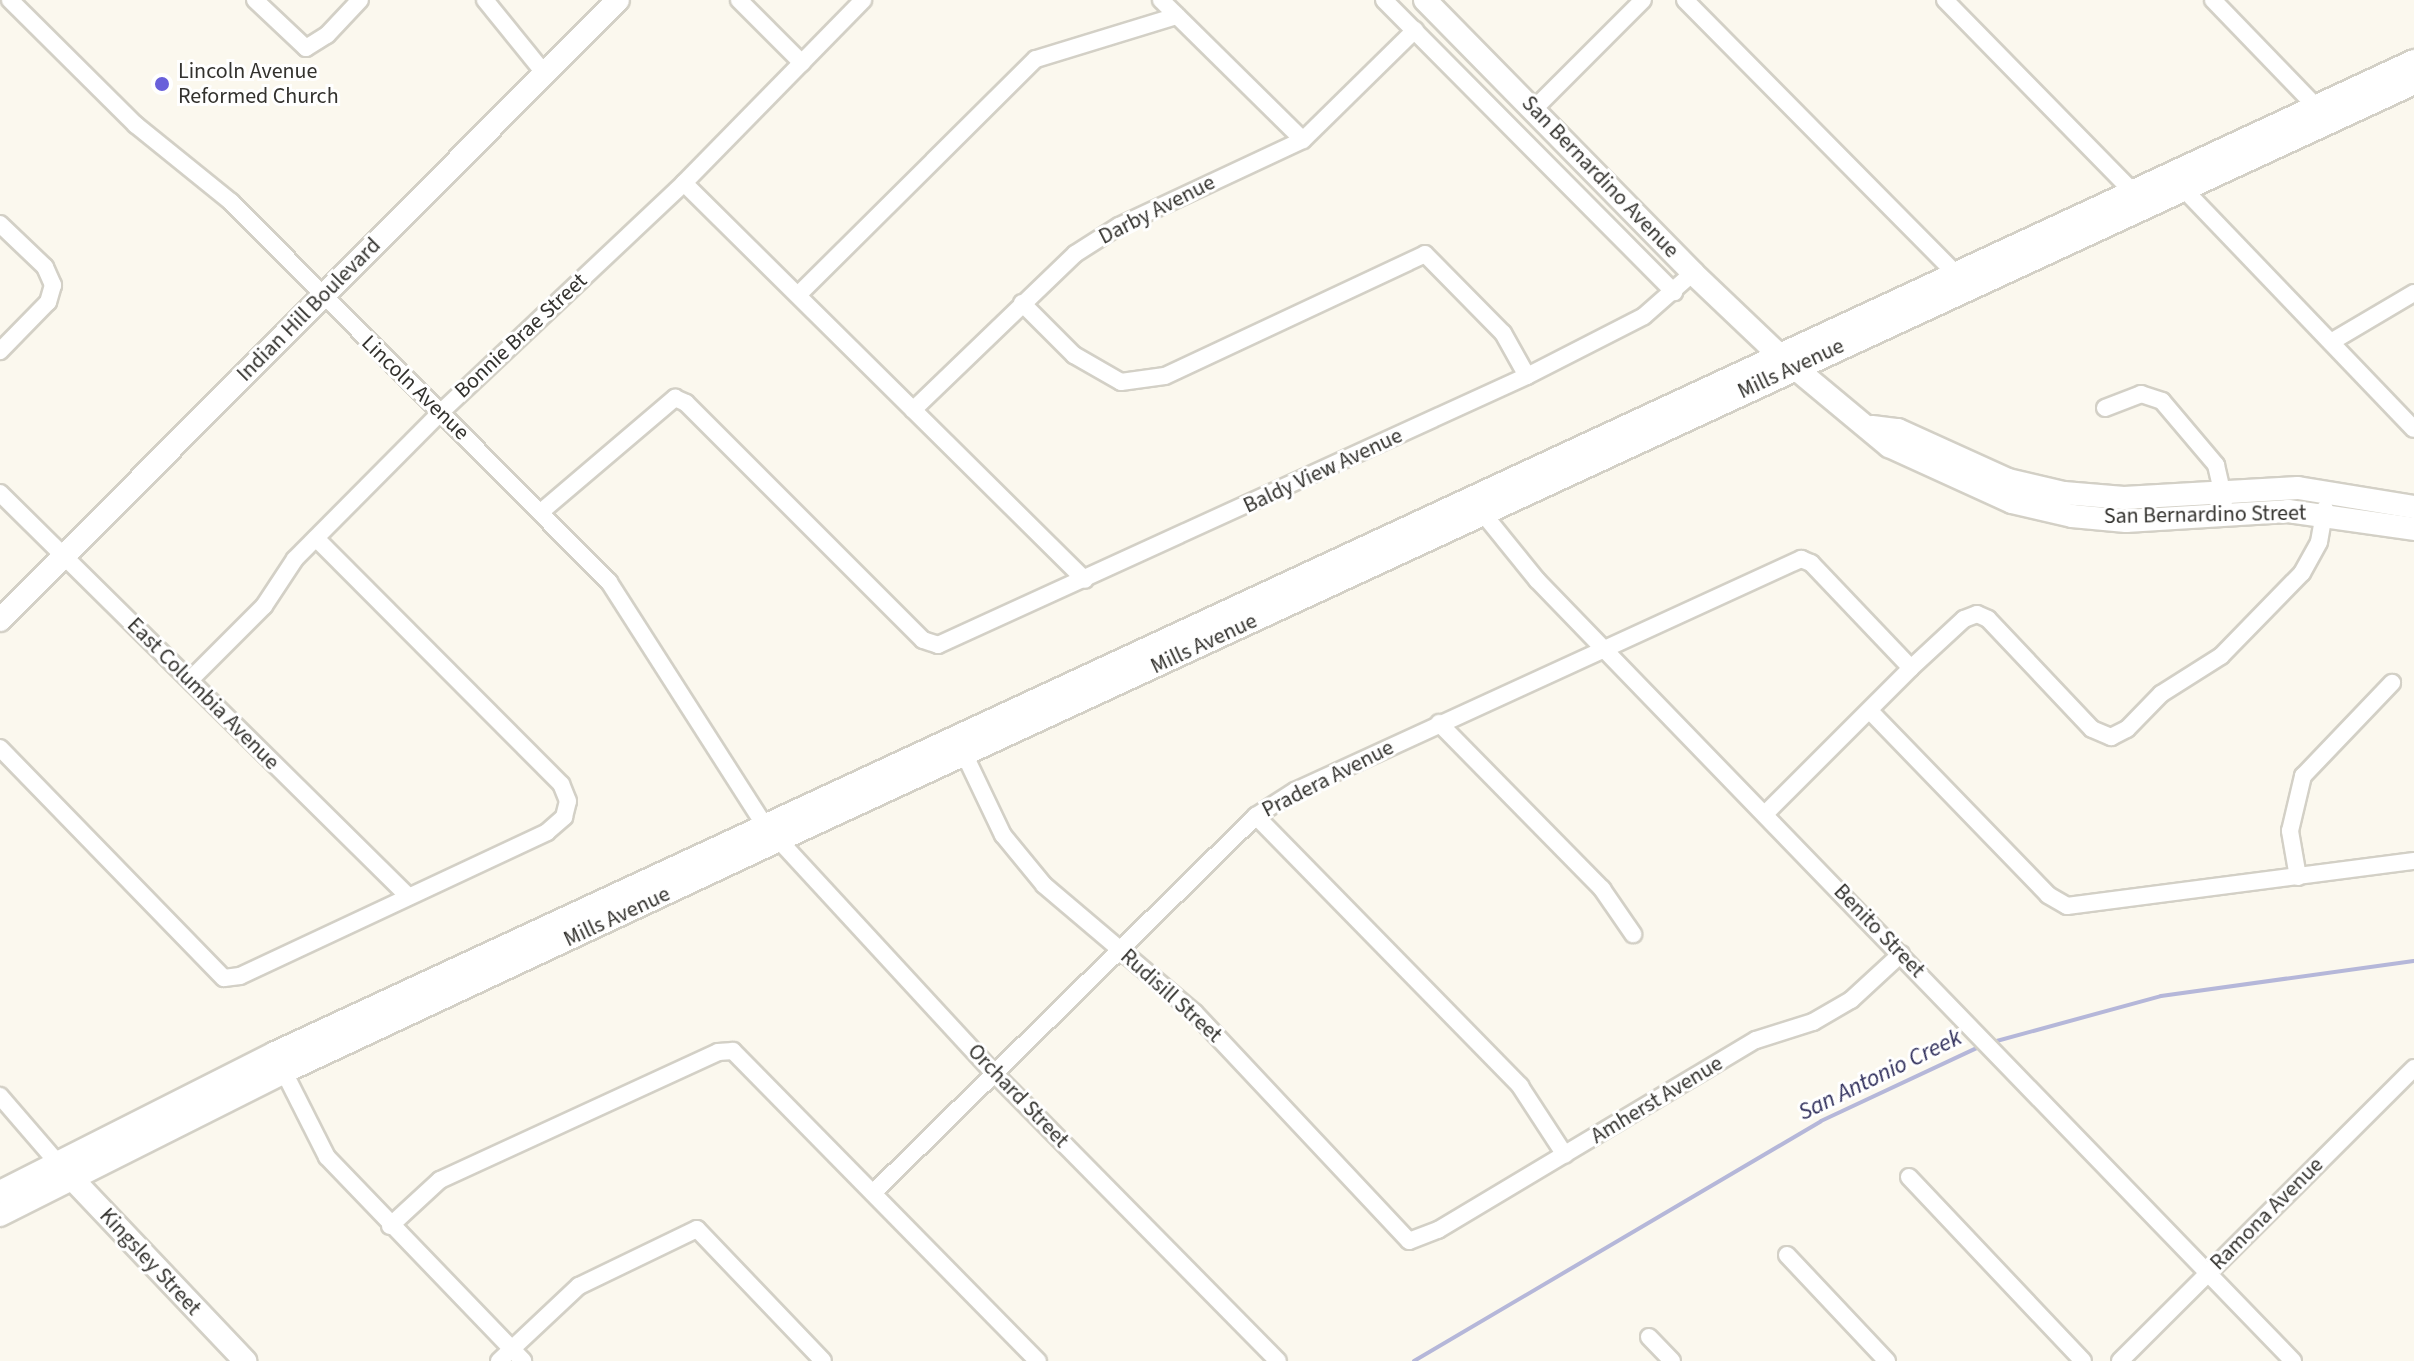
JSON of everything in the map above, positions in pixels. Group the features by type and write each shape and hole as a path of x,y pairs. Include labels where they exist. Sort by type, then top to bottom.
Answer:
{"main road":[{"name":"Indian Hill Boulevard","path":"0,620 618,0"},
{"name":"San Bernardino Avenue","path":"1425,0 1693,273 1776,352"},
{"name":"Mills Avenue","path":"0,1192 64,1170 279,1063 1477,505 1794,367 1963,281 2324,114 2414,61"},
{"name":"Mills Avenue","path":"2324,114 2414,83"},
{"name":"Mills Avenue","path":"1477,505 1776,352 1963,281"},
{"name":"San Bernardino Street","path":"1776,352 1872,427 1898,430 2008,480 2064,493 2124,498 2224,504 2325,502 2414,507"},
{"name":"San Bernardino Street","path":"2325,502 2414,529"},
{"name":"Mills Avenue","path":"0,1215 64,1170"},
{"name":"Kingsley Street","path":"64,1170 245,1361"}],"street":[{"name":"Lincoln Avenue","path":"10,0 136,125 231,202 322,297 542,511 634,616 772,832"},
{"path":"255,0 306,48 327,35 360,0"},
{"path":"485,0 545,74"},
{"path":"739,0 802,63"},
{"name":"Bonnie Brae Street","path":"190,680 264,606 316,538 440,413 684,183 863,0"},
{"path":"1161,0 1303,140"},
{"path":"1384,0 1674,292"},
{"path":"1534,109 1643,0"},
{"path":"1685,0 1963,281"},
{"path":"1945,0 2141,199"},
{"path":"2213,0 2324,114"},
{"path":"798,295 1036,59 1177,16"},
{"name":"Darby Avenue","path":"913,410 1075,254 1119,226 1303,140 1415,30"},
{"path":"684,183 1085,580"},
{"path":"2178,183 2414,429"},
{"path":"0,224 45,267 53,285 48,302 0,351"},
{"path":"1022,303 1074,355 1121,382 1165,376 1425,254 1503,333 1527,376"},
{"name":"Baldy View Avenue","path":"542,511 675,398 686,403 923,640 938,645 1527,376 1644,316 1693,273"},
{"path":"2331,342 2414,293"},
{"path":"2105,408 2141,394 2162,401 2201,442 2216,465 2224,504"},
{"name":"East Columbia Avenue","path":"0,493 406,894"},
{"path":"1765,814 1911,668 1964,619 1977,614 1988,619 2092,729 2111,737 2127,729 2161,694 2221,656 2302,573 2319,542 2325,502"},
{"name":"Benito Street","path":"1477,505 1537,580 2293,1361"},
{"path":"0,748 224,978 240,976 406,894 547,832 564,817 568,801 561,784 316,538"},
{"name":"Pradera Avenue","path":"874,1192 1256,816 1295,791 1801,559 1811,563 1911,668"},
{"path":"2298,877 2290,831 2303,776 2392,683"},
{"path":"1870,711 2048,895 2067,906 2414,861"},
{"path":"1439,723 1602,889 1633,934"},
{"name":"Rudisill Street","path":"960,746 993,819 1015,852 1120,950 1194,1012 1409,1241"},
{"path":"1256,816 1520,1086 1565,1155"},
{"name":"Orchard Street","path":"772,832 994,1073 1278,1361"},
{"name":"Amherst Avenue","path":"1409,1241 1420,1240 1756,1040 1813,1022 1851,1000 1901,954"},
{"path":"390,1226 440,1180 718,1052 733,1051 1038,1361"},
{"path":"279,1063 327,1157 511,1357 579,1286 697,1229 823,1361"},
{"name":"Ramona Avenue","path":"2120,1361 2414,1068"},
{"path":"0,1096 64,1170"},
{"path":"1909,1177 2083,1361"},
{"path":"1787,1255 1887,1361"},
{"path":"1649,1337 1672,1361"}],"waterway":[{"name":"San Antonio Creek","path":"1993,1042 2161,996 2414,961"},
{"name":"San Antonio Creek","path":"1414,1361 1821,1121 1981,1046"}],"place":[{"name":"Lincoln Avenue Reformed Church","path":"162,84"}]}
